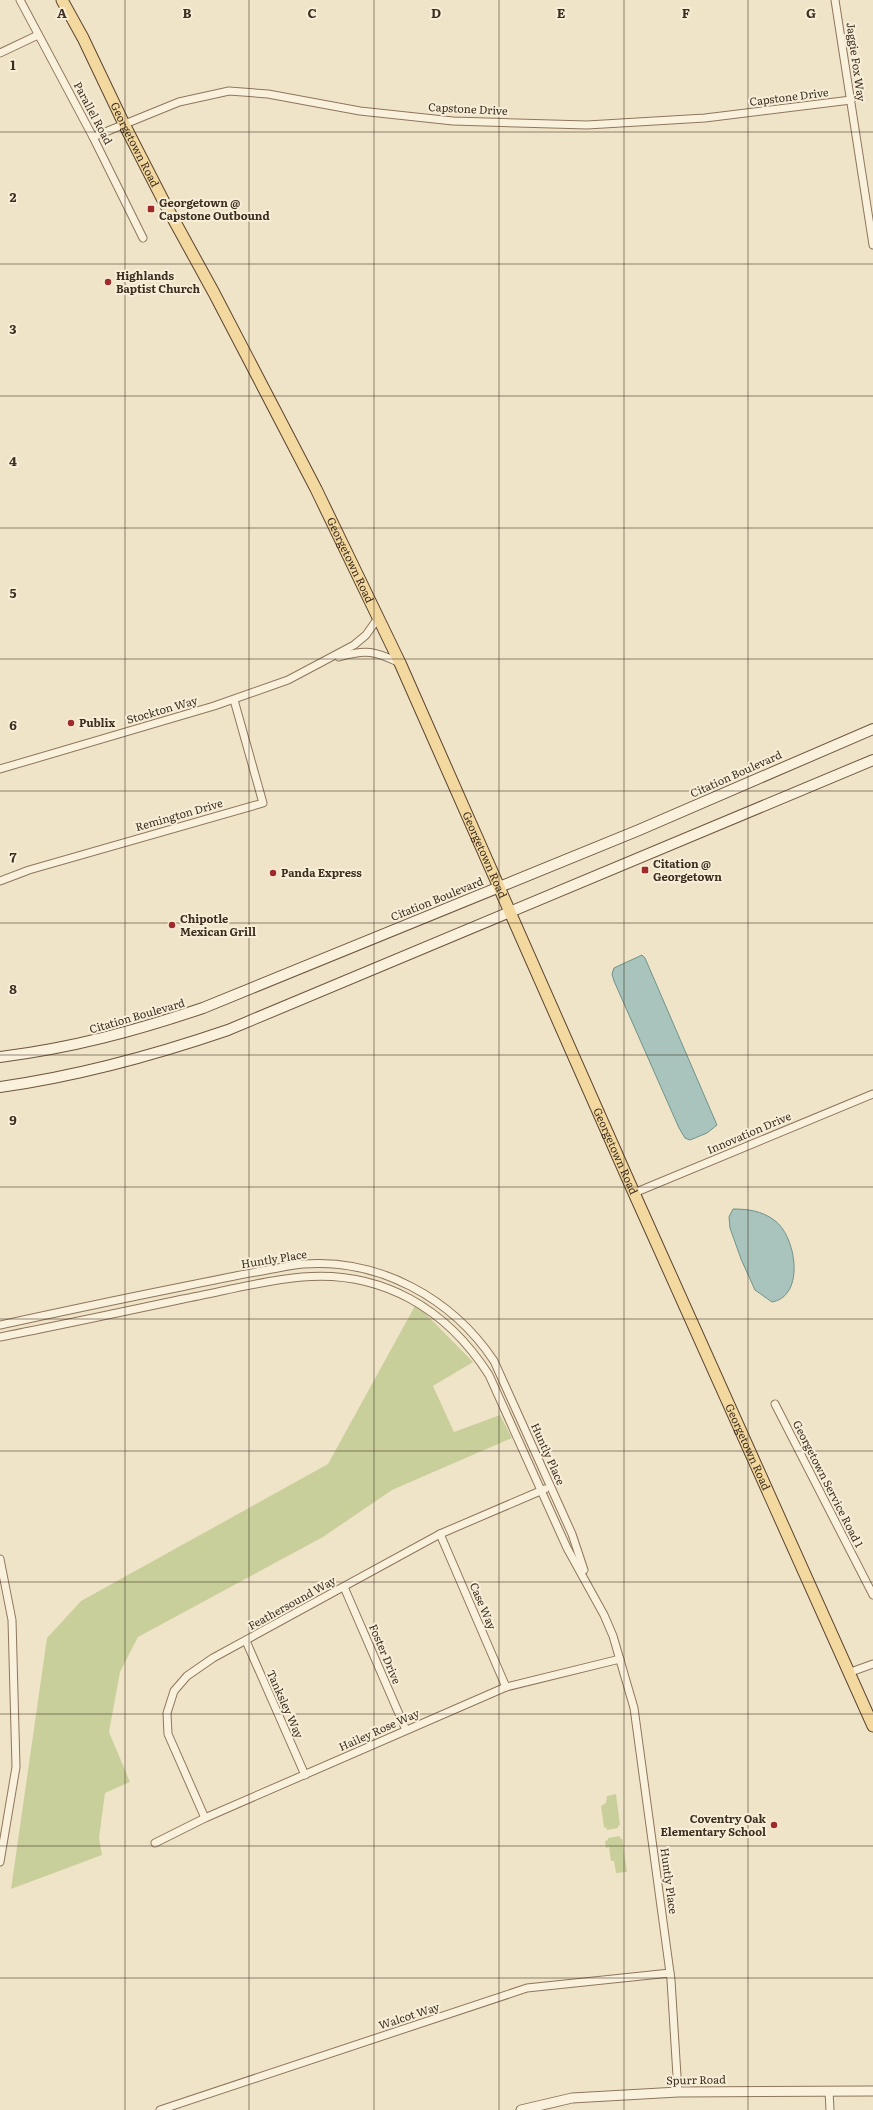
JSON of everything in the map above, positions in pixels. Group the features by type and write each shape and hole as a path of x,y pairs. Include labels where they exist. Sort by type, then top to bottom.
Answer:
{"main road":[{"name":"Georgetown Road","path":"62,0 83,38 124,124 316,489 400,663 634,1193 873,1726"},
{"name":"Citation Boulevard","path":"0,1057 72,1047 142,1028 197,1010 639,830 873,729"},
{"path":"0,1087 51,1080 102,1069 228,1030 873,760"}],"street":[{"name":"Parallel Road","path":"20,0 93,137 143,238"},
{"name":"Jaggie Fox Way","path":"835,0 873,245"},
{"path":"0,53 38,35"},
{"name":"Capstone Drive","path":"93,137 179,102 229,91 268,94 360,111 453,121 587,124 705,118 851,100"},
{"name":"Stockton Way","path":"0,769 234,700 288,680 326,662 354,646 366,635 378,618"},
{"name":"Stockton Way","path":"326,662 357,652 369,651 400,663"},
{"name":"Remington Drive","path":"0,881 29,870 263,803 234,700"},
{"name":"Innovation Drive","path":"634,1193 873,1094"},
{"name":"Huntly Place","path":"0,1325 230,1277 303,1264 336,1263 366,1268 416,1288 459,1319 482,1344 504,1383 551,1486 572,1534 590,1586"},
{"name":"Huntly Place","path":"0,1337 301,1277 346,1277 387,1287 415,1300 456,1332 476,1355 489,1375 567,1548 590,1586 607,1622 620,1659 634,1708 670,1973 675,2025 678,2092"},
{"name":"Georgetown Service Road 1","path":"775,1404 873,1595"},
{"name":"Feathersound Way","path":"205,1818 168,1734 167,1713 174,1691 187,1676 213,1658 440,1534 551,1486"},
{"name":"Case Way","path":"440,1534 506,1687"},
{"path":"0,1560 12,1620 16,1767 0,1862"},
{"name":"Foster Drive","path":"344,1587 406,1730"},
{"name":"Tanksley Way","path":"246,1641 305,1775"},
{"name":"Hailey Rose Way","path":"155,1843 205,1818 506,1687 620,1659"},
{"path":"848,1673 873,1664"},
{"name":"Walcot Way","path":"160,2110 527,1988 670,1973"},
{"path":"829,2090 830,2110"},
{"name":"Spurr Road","path":"521,2110 572,2098 678,2092 829,2090 873,2091"}],"green space":[{"path":"416,1304 473,1362 433,1386 454,1432 500,1415 512,1438 392,1490 323,1537 138,1637 120,1672 109,1732 130,1782 105,1793 99,1838 102,1855 11,1889 47,1638 81,1601 328,1464"},
{"path":"616,1794 620,1825 618,1828 607,1830 606,1827 604,1828 601,1806 606,1803 607,1796"},
{"path":"620,1836 620,1839 622,1838 627,1872 616,1873 614,1861 611,1861 609,1847 606,1848 605,1841 608,1840 608,1838"}],"water":[{"path":"642,955 645,958 717,1125 707,1133 690,1140 685,1138 679,1128 612,974 614,968"},
{"path":"733,1209 744,1209 765,1214 782,1228 788,1238 794,1264 793,1277 790,1289 783,1297 772,1302 755,1290 741,1259 730,1228 729,1217"}],"place":[{"name":"Georgetown @ Capstone Outbound","path":"151,209"},
{"name":"Highlands Baptist Church","path":"108,282"},
{"name":"Publix","path":"71,723"},
{"name":"Citation @ Georgetown","path":"645,870"},
{"name":"Panda Express","path":"273,873"},
{"name":"Chipotle Mexican Grill","path":"172,925"},
{"name":"Coventry Oak Elementary School","path":"774,1825"}]}
